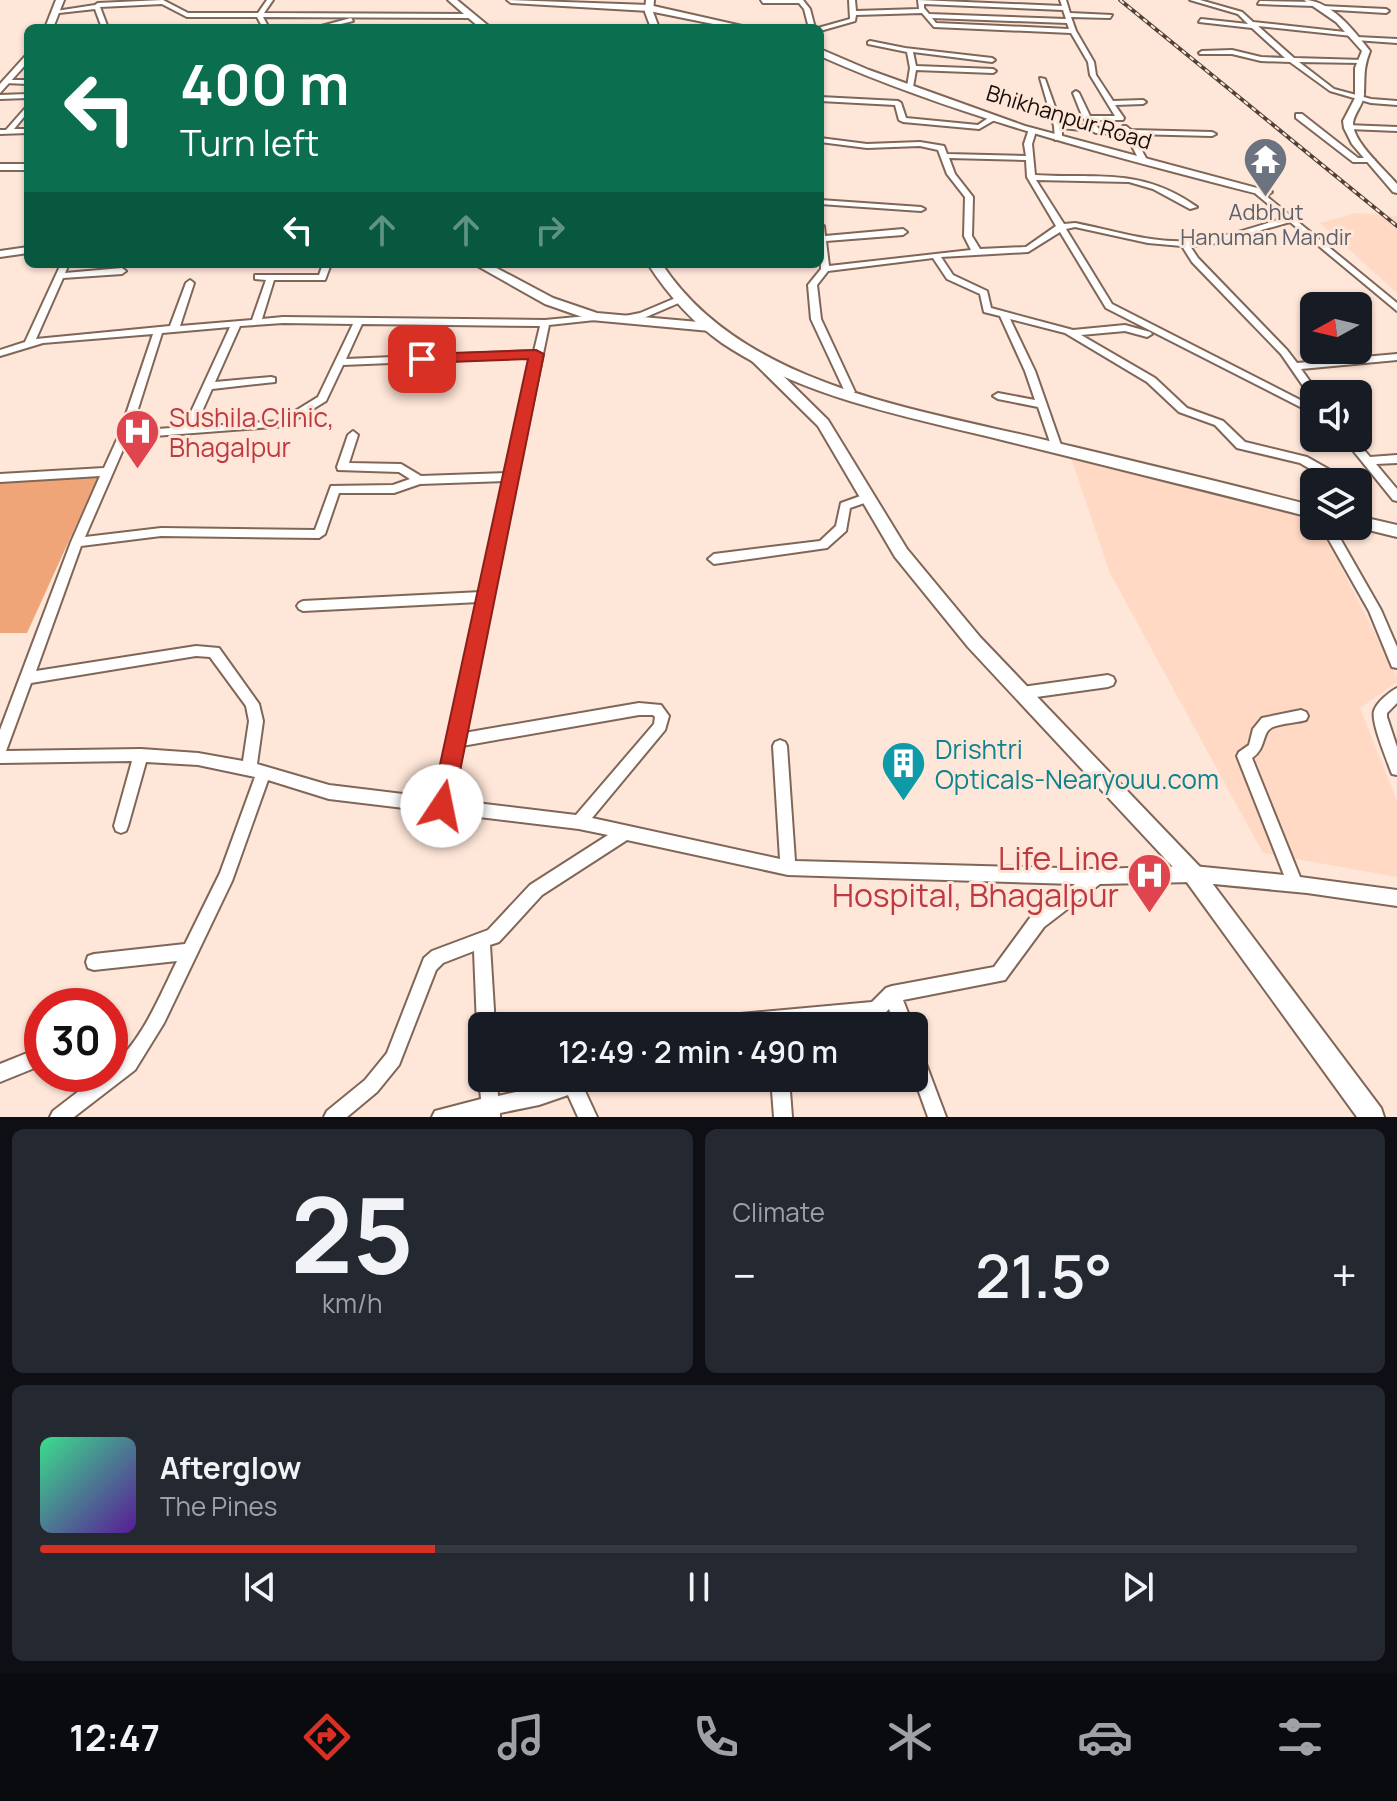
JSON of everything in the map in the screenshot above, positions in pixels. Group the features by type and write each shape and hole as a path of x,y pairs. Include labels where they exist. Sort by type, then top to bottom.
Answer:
{"main road":[{"path":"452,0 481,24"},
{"path":"511,0 650,4 730,24"},
{"name":"Bhikhanpur Road","path":"824,54 1032,131 1058,132 1101,149 1263,192"},
{"path":"658,268 678,300 710,327 756,357 889,406 1300,509"},
{"path":"1372,525 1397,531"}],"street":[{"path":"51,24 59,11 60,0"},
{"path":"96,6 110,0"},
{"path":"260,14 270,0"},
{"path":"763,1 800,0 807,9 811,24"},
{"path":"824,28 853,20 852,0"},
{"path":"1193,0 1237,11 1332,90 1397,103"},
{"path":"1073,31 934,25 921,1 1110,16"},
{"path":"59,11 163,2 187,15 323,11 352,18 471,16"},
{"path":"1260,3 1315,4 1386,11"},
{"path":"650,4 654,24"},
{"path":"1315,4 1354,36 1367,53 1361,61 1360,98 1348,121 1349,127 1355,142 1395,184"},
{"path":"96,6 103,24"},
{"path":"854,13 1066,11"},
{"path":"1066,11 1073,31 1091,62 1093,75 1143,160"},
{"path":"260,14 264,24"},
{"path":"180,22 187,15"},
{"path":"331,24 352,18"},
{"path":"348,24 352,18"},
{"path":"702,24 706,18"},
{"path":"1201,21 1397,41"},
{"path":"870,43 992,60"},
{"path":"907,49 913,68 910,87"},
{"path":"1202,53 1361,61"},
{"path":"3,86 24,61"},
{"path":"913,68 993,71"},
{"path":"1042,79 1058,132 1095,130 1212,134"},
{"path":"3,86 24,83"},
{"path":"1076,93 1101,149"},
{"path":"0,97 24,96"},
{"path":"824,99 898,103 903,120 979,127 994,118"},
{"path":"1111,103 1143,102"},
{"path":"4,132 24,111"},
{"path":"1299,116 1356,160 1371,160"},
{"path":"1087,118 1120,119"},
{"path":"1349,127 1397,129"},
{"path":"4,132 24,131"},
{"path":"1032,131 1029,158 1031,177 1109,306 1300,404"},
{"path":"824,141 867,146 932,145 941,148 951,174 969,197 968,236 977,252"},
{"path":"946,156 1029,158"},
{"path":"0,167 24,167"},
{"path":"1031,177 1059,180 1098,176 1138,182 1193,207"},
{"path":"1263,192 1397,308"},
{"path":"824,202 921,209"},
{"path":"850,392 816,319 812,285 825,269 935,255 1035,247 1061,227 1088,226 1148,240 1185,244 1212,241 1291,219"},
{"path":"824,239 903,232"},
{"path":"1185,244 1195,260 1296,366 1305,380"},
{"path":"0,254 24,251"},
{"path":"935,255 950,277 984,293 987,310 1054,325 1071,333 1151,380 1183,410 1219,423 1241,445 1303,460 1317,468"},
{"path":"824,259 825,269"},
{"path":"29,344 63,268"},
{"path":"256,322 283,268"},
{"path":"258,277 322,278 326,268"},
{"path":"487,268 549,301 595,317 710,327"},
{"path":"60,276 122,271"},
{"path":"175,327 190,283"},
{"path":"616,320 643,315 678,300"},
{"path":"1004,315 1057,448"},
{"path":"0,353 29,344 237,323 545,323 595,317"},
{"path":"124,435 276,427 322,399 359,321"},
{"path":"188,430 237,323"},
{"path":"442,806 545,323"},
{"path":"1071,333 1125,328 1167,336"},
{"path":"0,749 77,542 124,435 159,329"},
{"path":"339,362 536,354"},
{"path":"756,357 823,423 901,553 1022,693 1193,874 1372,1117"},
{"path":"1296,366 1397,357"},
{"path":"207,386 271,380"},
{"path":"998,396 1042,405"},
{"path":"353,435 342,467 401,468 419,480"},
{"path":"1361,452 1397,497"},
{"path":"1370,461 1397,459"},
{"path":"0,478 107,472"},
{"path":"77,542 161,532 319,534 335,489 394,489 419,480 511,477"},
{"path":"714,559 823,545 842,528 845,506 866,498"},
{"path":"1335,540 1375,610 1397,663"},
{"path":"303,606 485,597"},
{"path":"28,678 196,651 214,652 252,704 256,721 257,770 227,876 158,1017 129,1064 59,1117"},
{"path":"1022,693 1108,681"},
{"path":"1397,694 1381,711 1380,717 1397,769"},
{"path":"455,741 639,709 656,709 662,716 660,726 629,758 579,822"},
{"path":"1295,883 1244,756 1255,748 1258,733 1267,722 1301,716"},
{"path":"780,746 788,868"},
{"path":"121,826 141,755"},
{"path":"0,757 141,755 198,759 257,770 329,792 579,822 788,868 1097,877 1193,874 1295,883 1397,898"},
{"path":"333,1117 371,1086 393,1059 430,964 438,957 482,942 536,890 626,832"},
{"path":"861,1012 876,1010 892,994 999,974 1038,921 1097,877"},
{"path":"482,942 485,1012"},
{"path":"94,962 188,952"},
{"path":"892,994 899,1012"},
{"path":"0,1073 24,1063"},
{"path":"441,1117 490,1111 553,1092"},
{"path":"576,1092 588,1117"},
{"path":"781,1092 783,1117"},
{"path":"928,1092 937,1117"}],"shaded area":[{"path":"1356,213 1397,216 1397,293 1320,223"},
{"path":"1070,455 1300,512 1300,540 1327,540 1397,677 1397,682 1360,708 1397,801 1397,877 1263,853 1110,573"},
{"path":"98,477 27,633 0,633 0,482"}],"railway":[{"path":"1120,0 1397,226"}],"place":[{"name":"Adbhut Hanuman Mandir","path":"1266,198"},
{"name":"Sushila Clinic, Bhagalpur","path":"138,471"},
{"name":"Drishtri Opticals-Nearyouu.com","path":"904,803"},
{"name":"Life Line Hospital, Bhagalpur","path":"1150,915"}],"route":[{"path":"422,359 536,354 442,806"}]}
